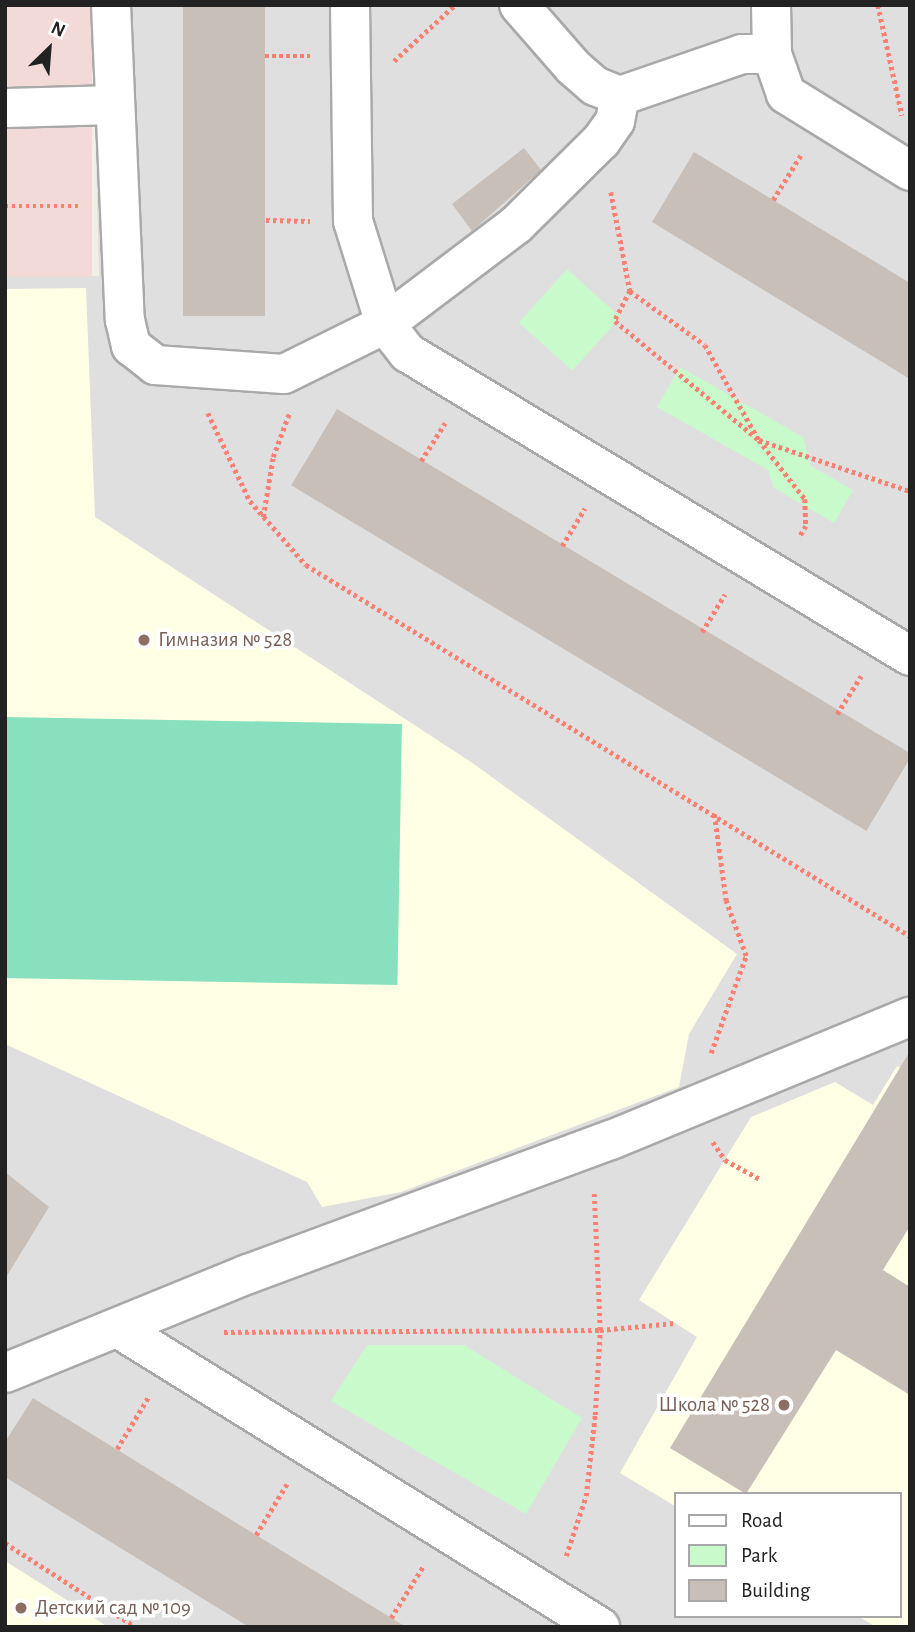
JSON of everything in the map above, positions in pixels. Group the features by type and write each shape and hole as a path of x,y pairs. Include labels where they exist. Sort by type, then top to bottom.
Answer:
{"lane":[{"path":"111,5 119,206 131,346 155,365 253,376 284,374 309,364 385,324 516,225 601,141 615,121 620,96"},
{"path":"350,5 353,221 385,324 408,353 910,656"},
{"path":"519,5 573,67 595,86 620,96 742,54 772,54"},
{"path":"771,5 772,54 786,94 823,120 910,171"},
{"path":"5,108 114,105"},
{"path":"5,1373 119,1329 248,1274 611,1140 893,1024 910,1051"},
{"path":"119,1329 600,1627"}],"path":[{"path":"350,80 384,71 455,5"},
{"path":"878,5 904,127"},
{"path":"773,200 823,120"},
{"path":"601,141 630,291 615,321 759,440 910,491"},
{"path":"5,206 119,206"},
{"path":"630,291 705,345 759,440 805,499 806,526 776,575"},
{"path":"263,518 273,457 309,364"},
{"path":"188,370 263,518 306,565 714,813 910,936"},
{"path":"714,813 726,901 746,956 690,1106 725,1160 762,1180"},
{"path":"552,1597 586,1496 600,1330 592,1237 594,1181 611,1140"},
{"path":"216,1331 600,1330 675,1323"},
{"path":"117,1449 170,1361"},
{"path":"256,1535 310,1447"},
{"path":"391,1618 445,1531"},
{"path":"5,1544 135,1627"}],"shaded area":[{"path":"5,5 92,5 92,277 5,277"},
{"path":"92,5 910,5 910,1627 5,1627 5,277 99,276"},
{"name":"Гимназия № 528","path":"86,288 95,517 471,762 737,954 689,1034 679,1087 401,1192 322,1207 307,1182 5,1044 5,289"},
{"name":"Школа № 528","path":"897,1066 910,1073 910,1627 876,1627 861,1618 901,1618 901,1492 674,1492 674,1505 620,1473 697,1337 639,1300 751,1117 835,1082 873,1105"},
{"path":"5,1561 48,1588 108,1627 5,1627"}],"green space":[{"path":"567,269 621,317 572,371 519,323"},
{"path":"680,367 803,437 811,466 853,490 834,523 774,488 768,470 657,407"},
{"path":"5,717 402,724 397,985 5,978"},
{"path":"367,1345 464,1345 582,1418 526,1514 331,1401"}],"building":[{"path":"183,5 265,5 265,316 183,316"},
{"path":"524,148 541,170 472,231 452,204"},
{"path":"694,152 910,283 910,379 652,222"},
{"path":"337,409 910,753 910,758 866,831 291,485"},
{"path":"910,1051 910,1226 883,1270 910,1287 910,1395 836,1350 747,1492 743,1492 670,1448"},
{"path":"5,1172 49,1207 5,1279"},
{"path":"33,1398 406,1627 249,1627 5,1477 5,1442"}],"place":[{"name":"Гимназия № 528","path":"144,640"},
{"name":"Школа № 528","path":"784,1405"},
{"name":"Детский сад № 109","path":"21,1608"}]}
